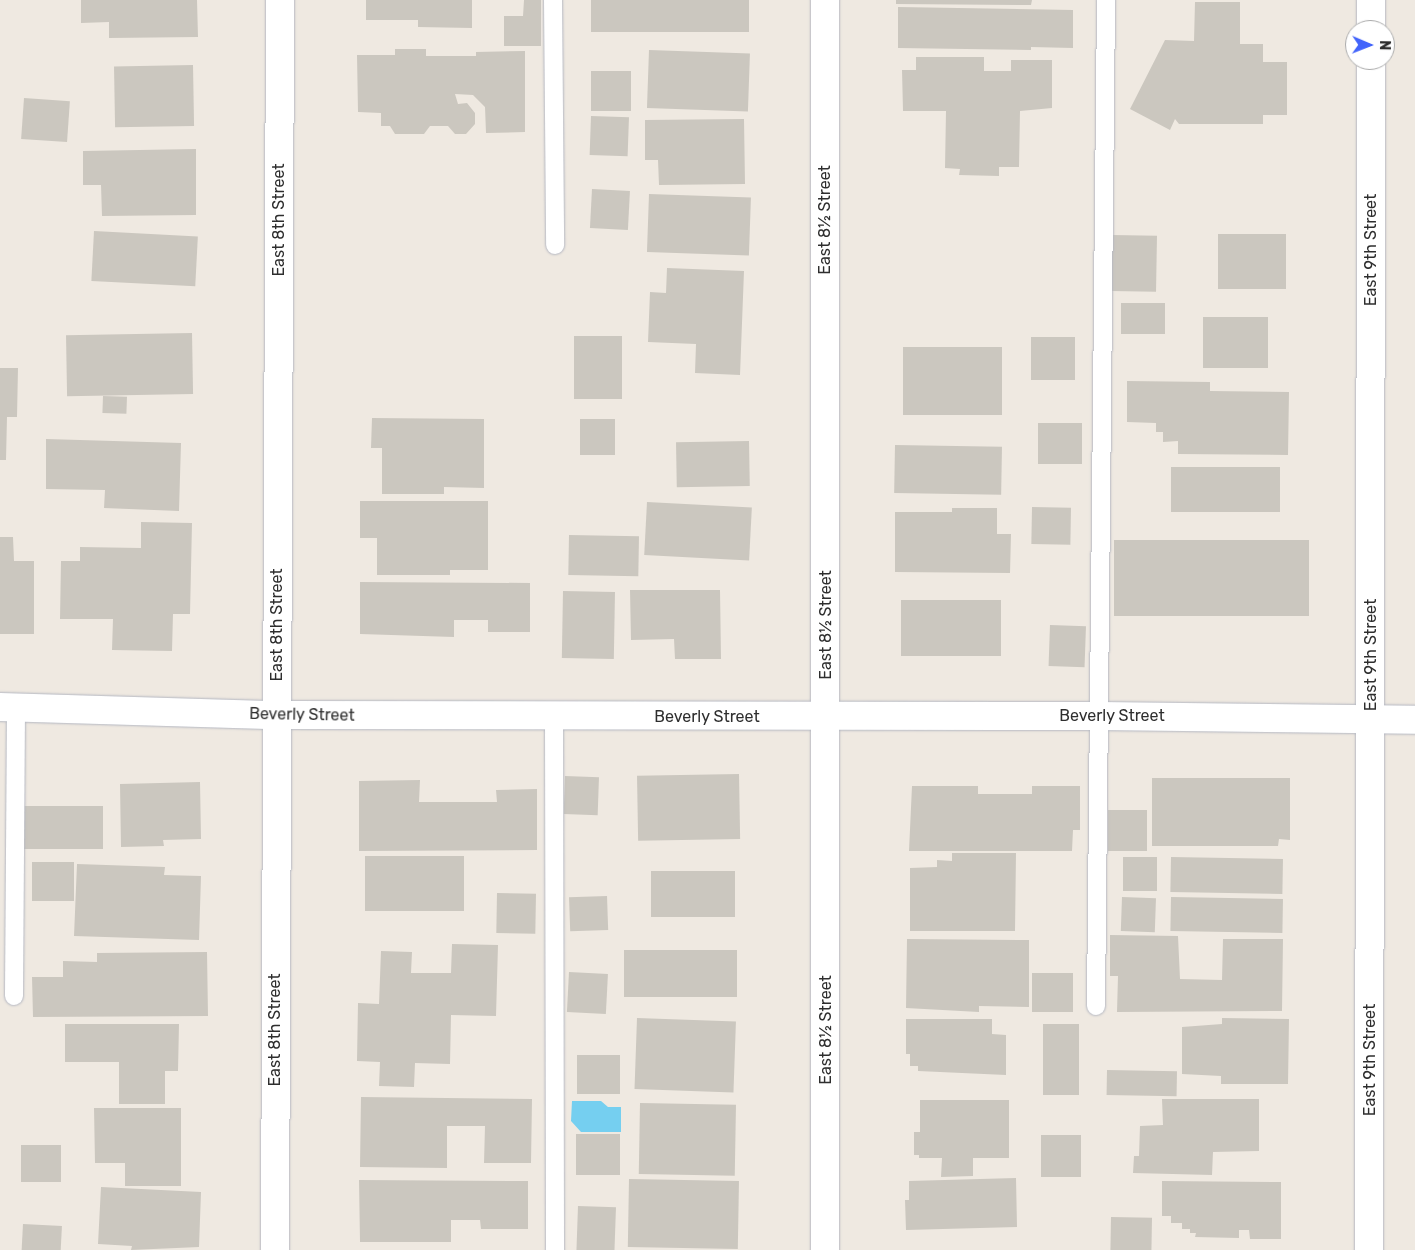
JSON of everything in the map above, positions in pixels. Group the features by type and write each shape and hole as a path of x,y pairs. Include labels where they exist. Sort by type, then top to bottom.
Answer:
{"street":[{"name":"East 8th Street","path":"275,1250 280,0"},
{"name":"East 8½ Street","path":"825,0 825,1250"},
{"path":"1371,0 1371,20"},
{"name":"East 9th Street","path":"1369,1250 1371,70"},
{"name":"Beverly Street","path":"8,707 276,715 1099,716 1415,720"}],"lane":[{"path":"553,0 555,245"},
{"path":"1096,1006 1106,0"},
{"path":"8,707 14,996"},
{"path":"554,716 555,1250"}],"water":[{"path":"572,1101 601,1101 608,1107 621,1107 621,1132 581,1132 571,1121"}],"building":[{"path":"81,0 197,0 198,37 109,38 109,22 81,23"},
{"path":"366,0 472,0 472,28 418,27 418,20 366,20"},
{"path":"524,0 541,0 541,46 504,46 504,16 523,16"},
{"path":"591,0 749,0 749,32 591,32"},
{"path":"896,0 1032,0 1031,5 896,4"},
{"path":"1195,2 1240,2 1240,44 1263,44 1263,62 1287,62 1287,115 1263,115 1263,124 1179,124 1175,119 1170,130 1130,109 1165,40 1194,41"},
{"path":"898,7 1073,10 1073,48 1031,47 1031,50 898,48"},
{"path":"395,49 426,49 426,56 476,56 476,52 525,51 525,132 486,133 485,107 473,95 455,94 458,104 467,103 475,113 475,124 466,134 455,134 448,126 430,126 424,134 395,134 390,126 381,126 381,113 358,112 357,55 395,55"},
{"path":"649,50 750,54 748,111 647,108"},
{"path":"916,57 984,57 984,71 1011,71 1011,60 1052,60 1052,108 1020,111 1019,167 999,167 999,176 959,175 960,169 945,168 946,111 903,111 902,70 916,70"},
{"path":"193,65 194,126 115,127 114,66"},
{"path":"591,71 631,71 631,111 591,111"},
{"path":"24,98 70,101 67,142 21,139"},
{"path":"591,116 629,117 628,156 590,155"},
{"path":"744,119 745,184 659,185 658,160 645,160 645,120"},
{"path":"196,149 196,215 102,216 101,185 83,185 83,151"},
{"path":"592,189 630,191 628,230 590,228"},
{"path":"649,194 751,198 749,256 647,252"},
{"path":"94,231 198,236 195,286 91,281"},
{"path":"1218,234 1286,234 1286,289 1218,289"},
{"path":"1112,235 1157,236 1156,292 1111,291"},
{"path":"667,268 744,271 740,375 695,373 696,344 648,342 650,292 666,293"},
{"path":"1121,303 1165,303 1165,334 1121,334"},
{"path":"1203,317 1268,317 1268,368 1203,368"},
{"path":"192,333 193,394 67,396 66,335"},
{"path":"574,336 622,336 622,399 574,399"},
{"path":"1031,337 1075,337 1075,380 1031,380"},
{"path":"903,347 1002,347 1002,415 903,415"},
{"path":"0,368 18,368 17,417 7,417 6,460 0,460"},
{"path":"1127,381 1210,382 1210,391 1289,392 1288,455 1178,454 1178,441 1163,442 1163,432 1156,432 1156,423 1127,422"},
{"path":"103,396 127,397 126,414 102,413"},
{"path":"372,418 484,419 484,488 444,487 444,494 382,494 382,448 371,448"},
{"path":"580,419 615,419 615,455 580,455"},
{"path":"1038,423 1082,423 1082,464 1038,464"},
{"path":"46,439 181,443 179,511 104,508 105,490 46,489"},
{"path":"749,441 750,486 677,487 676,442"},
{"path":"895,445 1002,447 1001,495 894,493"},
{"path":"1171,467 1280,467 1280,512 1171,512"},
{"path":"360,501 488,501 488,570 450,570 450,575 377,575 377,538 360,538"},
{"path":"647,502 752,507 749,560 644,555"},
{"path":"1032,507 1071,508 1070,545 1031,544"},
{"path":"952,508 997,508 997,534 1011,534 1010,573 895,572 895,512 952,512"},
{"path":"141,522 192,523 190,614 173,614 172,651 112,650 113,619 60,619 61,561 80,561 80,547 141,548"},
{"path":"569,535 639,536 638,576 568,575"},
{"path":"0,537 13,537 14,561 34,561 34,634 0,634"},
{"path":"1114,540 1309,540 1309,616 1114,616"},
{"path":"360,582 530,583 530,632 488,632 488,620 454,620 454,637 360,634"},
{"path":"630,590 720,590 721,659 675,659 674,639 631,640"},
{"path":"563,591 615,592 614,659 562,658"},
{"path":"901,600 1001,600 1001,656 901,656"},
{"path":"1050,625 1086,626 1085,667 1049,666"},
{"path":"739,774 740,839 638,841 637,776"},
{"path":"565,776 599,777 598,815 564,814"},
{"path":"1152,778 1290,778 1290,840 1279,839 1278,846 1152,846"},
{"path":"420,780 419,802 497,802 496,790 537,789 537,850 359,851 359,781"},
{"path":"200,782 201,839 163,840 164,846 121,847 120,784"},
{"path":"912,786 978,786 978,794 1032,794 1032,786 1080,786 1080,830 1073,830 1072,851 909,851"},
{"path":"20,806 103,806 103,849 20,849"},
{"path":"1108,810 1147,810 1147,851 1108,851"},
{"path":"952,853 1016,853 1015,931 910,931 910,868 937,867 937,860 952,861"},
{"path":"365,856 464,856 464,911 365,911"},
{"path":"1123,857 1157,857 1157,891 1123,891"},
{"path":"1171,857 1283,859 1282,894 1170,892"},
{"path":"32,862 74,862 74,901 32,901"},
{"path":"77,864 165,867 164,875 201,876 199,940 74,936"},
{"path":"651,871 735,871 735,917 651,917"},
{"path":"497,893 536,894 535,934 496,933"},
{"path":"607,896 608,930 570,931 569,897"},
{"path":"1122,897 1156,898 1155,932 1121,931"},
{"path":"1171,897 1283,899 1282,933 1170,931"},
{"path":"1110,935 1178,936 1180,979 1222,980 1223,939 1283,939 1282,1011 1117,1012 1118,976 1110,976"},
{"path":"907,939 1029,940 1029,1007 979,1006 979,1012 906,1008"},
{"path":"452,944 498,945 496,1016 451,1015 450,1064 415,1063 414,1087 379,1086 380,1062 357,1061 358,1003 379,1004 381,951 412,952 411,973 451,973"},
{"path":"624,950 737,950 737,997 624,997"},
{"path":"207,952 208,1016 33,1017 32,977 63,977 63,961 97,962 97,953"},
{"path":"569,972 608,974 606,1014 567,1012"},
{"path":"1032,973 1073,973 1073,1012 1032,1012"},
{"path":"637,1018 736,1021 733,1092 635,1089"},
{"path":"1222,1018 1289,1019 1288,1084 1221,1084 1221,1076 1182,1074 1182,1027 1222,1024"},
{"path":"906,1019 992,1019 992,1034 1006,1035 1006,1075 918,1071 918,1066 910,1066 910,1054 906,1054"},
{"path":"65,1024 179,1024 178,1071 165,1071 165,1104 119,1104 119,1062 65,1062"},
{"path":"1043,1024 1079,1024 1079,1095 1043,1095"},
{"path":"577,1055 620,1055 620,1094 577,1094"},
{"path":"1107,1070 1177,1071 1177,1096 1107,1095"},
{"path":"361,1097 532,1099 531,1163 484,1163 485,1126 447,1126 447,1168 360,1167"},
{"path":"1162,1099 1259,1099 1259,1151 1213,1152 1212,1175 1133,1173 1134,1156 1139,1156 1140,1126 1163,1125"},
{"path":"920,1100 1009,1100 1009,1158 973,1158 973,1176 941,1177 942,1158 919,1158 919,1155 914,1155 914,1132 920,1132"},
{"path":"640,1103 736,1105 735,1176 639,1174"},
{"path":"94,1108 181,1108 181,1186 125,1186 125,1163 95,1163"},
{"path":"576,1134 620,1134 620,1175 576,1175"},
{"path":"1041,1135 1081,1135 1081,1177 1041,1177"},
{"path":"21,1145 61,1145 61,1182 21,1182"},
{"path":"1016,1178 1017,1227 906,1230 905,1200 909,1200 909,1181"},
{"path":"629,1179 739,1181 738,1249 628,1247"},
{"path":"359,1180 528,1181 528,1229 481,1229 480,1220 451,1220 451,1242 360,1242"},
{"path":"1162,1181 1281,1182 1281,1239 1250,1239 1249,1230 1239,1230 1239,1238 1195,1237 1196,1233 1190,1233 1190,1229 1182,1229 1182,1223 1171,1223 1171,1216 1162,1216"},
{"path":"101,1187 201,1192 199,1247 131,1250 132,1246 98,1244"},
{"path":"578,1206 616,1207 614,1250 576,1250"},
{"path":"1111,1217 1152,1218 1151,1250 1110,1250"},
{"path":"23,1224 62,1226 61,1250 22,1250"}]}
